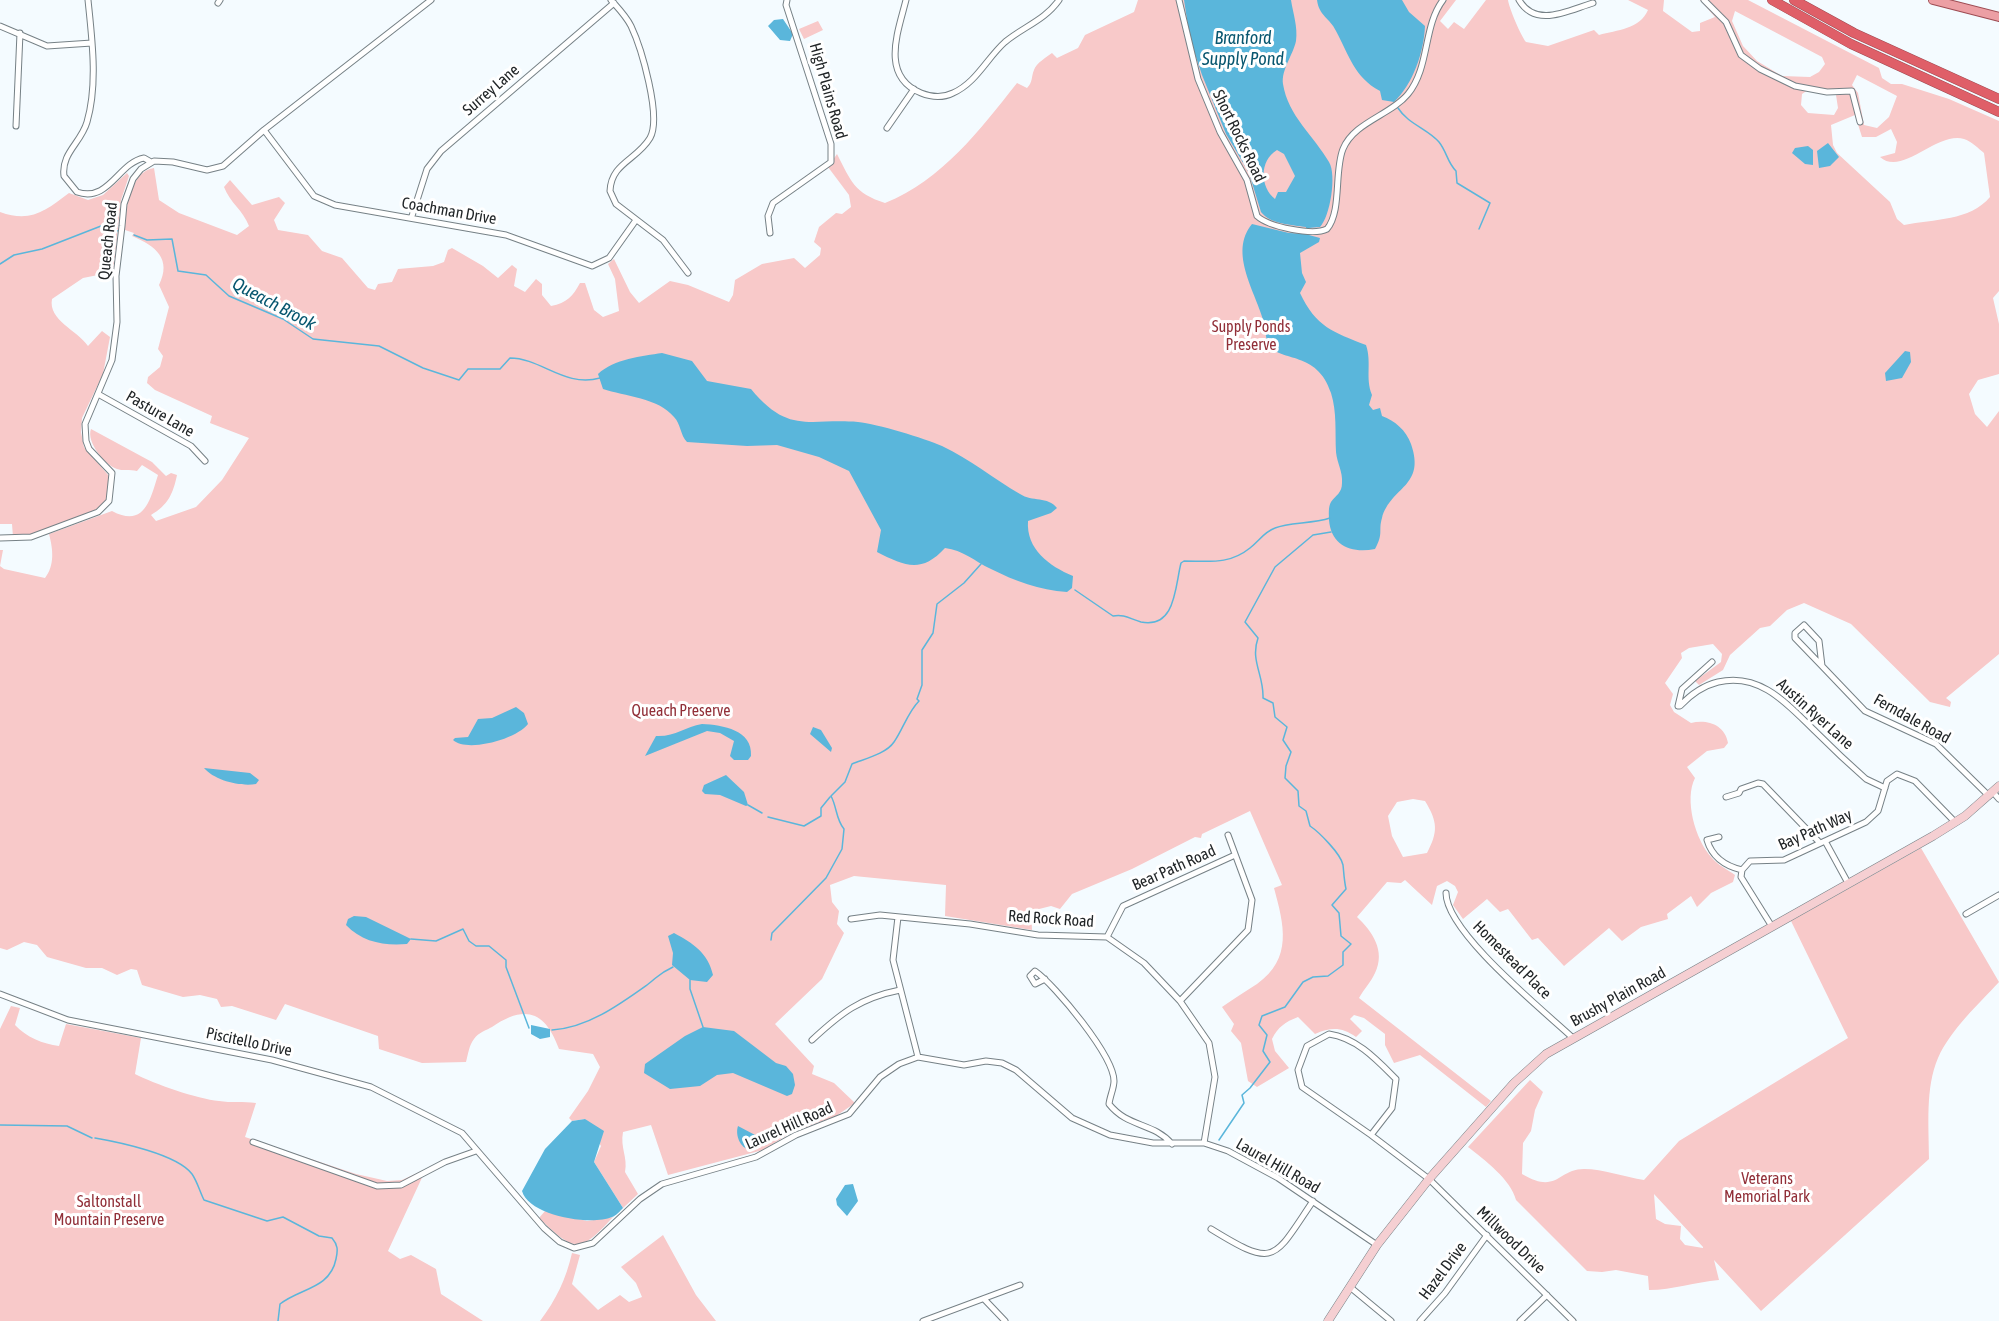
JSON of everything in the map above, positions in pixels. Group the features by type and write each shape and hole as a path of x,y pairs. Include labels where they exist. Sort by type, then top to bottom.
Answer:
{"highway":[{"path":"1772,0 1851,44 1999,112"},
{"path":"1794,0 1854,33 1999,99"}],"main road":[{"path":"1934,0 1999,17"},
{"name":"Brushy Plain Road","path":"1328,1321 1377,1245 1429,1179 1526,1071 1546,1054 1955,822 1994,791"}],"street":[{"path":"88,0 92,43 89,114 84,130 64,160 64,176 67,184 77,192 92,195 105,188 137,160 144,158 151,162 173,162 213,170 228,163 264,130 431,0"},
{"name":"High Plains Road","path":"770,233 768,216 773,203 831,162 832,158 831,144 787,0"},
{"path":"906,0 893,57 898,74 914,89 938,97 951,94 967,85 1005,42 1051,11 1059,0"},
{"name":"Short Rocks Road","path":"1179,0 1203,93 1220,132 1244,174 1257,216 1272,224 1307,231 1324,231 1333,218 1340,161 1345,144 1356,131 1386,113 1410,91 1424,61 1437,10 1443,0"},
{"path":"1519,0 1527,9 1547,17 1593,3"},
{"path":"1704,0 1726,22 1736,46 1748,61 1770,75 1796,86 1827,92 1852,91 1860,122"},
{"path":"612,1 624,15 635,36 655,121 650,138 615,170 610,191 616,204 663,240 688,273"},
{"name":"Surrey Lane","path":"411,216 427,169 441,151 612,1"},
{"path":"0,26 47,46 92,43"},
{"path":"16,126 20,33"},
{"path":"887,128 914,89"},
{"name":"Coachman Drive","path":"264,130 314,196 335,205 411,216 506,235 592,266 609,258 636,220"},
{"name":"Queach Road","path":"0,538 35,536 98,512 107,505 112,486 112,473 90,449 85,433 87,415 112,360 118,312 116,276 124,204 133,179 151,162"},
{"name":"Pasture Lane","path":"98,394 191,446 205,461"},
{"name":"Ferndale Road","path":"1822,666 1819,641 1804,625 1795,633 1795,638 1865,711 1936,744 1994,791 1999,799"},
{"name":"Austin Ryer Lane","path":"1712,662 1682,689 1678,706 1695,692 1712,684 1740,679 1757,684 1778,695 1866,780 1885,788"},
{"path":"1885,788 1891,777 1897,774 1907,777 1923,789 1955,822"},
{"path":"1726,797 1758,783 1763,784 1822,842 1848,883"},
{"name":"Bay Path Way","path":"1742,870 1754,859 1784,860 1873,817 1878,811 1885,788"},
{"path":"1180,1001 1248,930 1252,900 1228,835"},
{"path":"1719,837 1707,840 1710,849 1726,865 1742,870 1741,877 1745,885 1770,925"},
{"name":"Bear Path Road","path":"1107,937 1123,906 1235,855"},
{"name":"Homestead Place","path":"1446,893 1449,910 1480,950 1573,1038"},
{"path":"1966,914 1999,895"},
{"name":"Red Rock Road","path":"851,919 880,915 970,924 1038,935 1107,937 1144,963 1180,1001 1209,1043 1215,1077 1204,1143"},
{"path":"898,917 893,960 918,1057"},
{"path":"1045,979 1070,1005 1107,1060 1114,1081 1109,1104 1118,1115 1130,1122 1161,1132 1172,1144"},
{"path":"812,1040 842,1012 874,995 900,990"},
{"name":"Piscitello Drive","path":"0,994 68,1020 272,1060 371,1086 450,1125 471,1141 476,1151"},
{"name":"Millwood Drive","path":"1371,1135 1392,1108 1396,1079 1373,1057 1344,1036 1329,1034 1307,1046 1298,1070 1302,1087 1429,1179 1574,1321"},
{"name":"Laurel Hill Road","path":"476,1151 560,1242 574,1248 584,1248 593,1244 645,1195 662,1184 756,1157 796,1135 840,1119 856,1107 887,1071 918,1057 964,1065 986,1061 1002,1062 1016,1070 1062,1111 1083,1125 1125,1139 1172,1144 1204,1143 1255,1164 1377,1245"},
{"path":"253,1142 377,1186 401,1185 445,1162 476,1151"},
{"path":"1211,1228 1246,1250 1265,1254 1283,1246 1313,1201"},
{"name":"Hazel Drive","path":"1420,1321 1445,1293 1487,1235"},
{"path":"925,1321 1020,1285"},
{"path":"1350,1287 1391,1321"},
{"path":"1520,1321 1548,1295"},
{"path":"985,1300 1005,1321"}],"green space":[{"path":"1138,0 1456,0 1440,21 1448,29 1454,22 1464,29 1486,0 1508,0 1526,42 1548,46 1594,30 1599,35 1634,25 1648,10 1628,0 1664,0 1663,11 1692,32 1700,31 1700,23 1715,17 1700,0 1748,0 1879,68 1882,78 1891,84 1902,84 1949,99 1999,121 1999,291 1993,298 1999,324 1999,374 1978,380 1969,394 1975,414 1987,427 1999,411 1999,654 1946,698 1951,702 1950,707 1930,702 1851,624 1804,603 1787,610 1770,626 1760,628 1730,655 1723,670 1699,685 1695,681 1721,662 1722,654 1713,644 1689,648 1681,653 1682,658 1665,683 1673,694 1670,705 1674,712 1691,723 1703,722 1719,727 1728,743 1724,748 1707,751 1687,767 1695,778 1691,808 1696,830 1712,858 1735,875 1733,882 1711,893 1697,907 1691,896 1667,914 1668,919 1641,927 1622,941 1609,928 1564,966 1538,938 1532,940 1508,909 1500,912 1487,899 1463,919 1453,905 1458,892 1455,886 1447,881 1437,886 1432,905 1405,880 1401,883 1387,882 1357,917 1376,942 1379,957 1375,973 1359,998 1491,1101 1486,1107 1420,1055 1394,1063 1385,1045 1385,1034 1364,1018 1354,1015 1350,1019 1362,1031 1356,1037 1346,1031 1336,1029 1315,1034 1298,1017 1286,1023 1279,1028 1272,1039 1275,1051 1289,1068 1257,1087 1248,1081 1241,1043 1231,1031 1234,1024 1222,1007 1268,974 1281,952 1283,940 1281,915 1274,888 1282,885 1250,811 1202,834 1201,838 1195,837 1132,869 1072,894 1060,909 1051,906 1031,911 1032,930 945,916 946,885 854,876 830,885 832,902 839,911 837,924 844,933 822,979 775,1024 814,1066 812,1074 834,1083 855,1103 836,1116 792,1132 763,1150 668,1175 651,1125 623,1132 625,1172 638,1194 623,1208 594,1162 601,1146 585,1119 572,1121 569,1118 588,1091 600,1067 593,1054 559,1049 547,1026 532,1015 514,1016 481,1033 471,1044 466,1062 422,1063 379,1049 378,1036 285,1004 276,1020 232,1006 221,1007 217,999 200,995 183,997 142,985 137,970 131,969 117,975 102,968 86,968 47,957 37,945 24,942 7,950 0,948 0,566 4,569 45,578 52,557 49,534 112,511 132,516 144,509 158,475 142,465 137,471 119,470 112,467 94,446 91,440 91,429 152,462 166,476 171,473 177,475 169,498 151,515 156,521 196,507 222,480 249,438 210,423 212,416 155,390 147,383 148,377 160,367 163,356 158,349 169,307 159,285 164,268 159,254 148,244 132,236 134,233 125,230 130,193 139,176 146,171 154,168 159,200 179,213 237,235 249,226 224,187 230,180 252,205 279,197 285,203 274,220 278,230 308,235 322,251 342,258 368,288 375,290 378,284 392,282 398,269 433,266 444,262 448,250 452,248 483,266 498,278 512,265 517,269 514,286 525,292 536,279 542,284 542,295 551,306 565,301 580,283 585,283 594,310 603,317 619,311 615,279 608,264 614,259 630,292 639,303 670,281 688,285 729,302 733,295 735,280 762,264 794,258 805,268 820,255 821,248 814,242 819,227 836,213 842,214 851,207 849,195 828,167 837,154 850,179 866,195 885,203 906,193 942,167 958,152 1017,83 1027,88 1035,67 1042,60 1052,53 1057,58 1078,48 1085,35 1134,12","holes":["1735,11 1822,57 1825,64 1819,72 1810,77 1782,76 1757,61 1743,46 1732,21","1857,75 1897,96 1889,117 1877,128 1864,125 1858,93 1852,85","1808,90 1836,95 1838,108 1834,115 1808,113 1801,105 1802,94","1855,115 1862,137 1876,137 1891,129 1897,142 1895,153 1880,157 1889,162 1899,162 1943,141 1954,138 1964,139 1984,153 1990,197 1982,205 1962,215 1904,225 1897,219 1890,202 1837,153 1833,145 1831,125","1413,799 1425,801 1435,827 1427,853 1403,857 1392,836 1388,816 1397,802"]},
{"path":"818,21 823,30 804,39 799,29"},
{"path":"127,173 129,176 121,200 113,272 83,278 52,299 54,313 88,346 102,331 110,337 103,374 82,418 81,432 84,447 109,476 107,496 105,501 93,511 32,535 13,537 12,524 0,524 0,212 29,216 45,210 69,193 88,200 103,195"},
{"path":"0,550 3,550 0,566"},
{"name":"Veterans Memorial Park","path":"1921,848 1999,982 1957,1027 1938,1058 1929,1095 1929,1159 1761,1311 1714,1260 1719,1280 1658,1290 1649,1290 1648,1276 1616,1270 1587,1271 1516,1200 1509,1185 1496,1171 1468,1147 1530,1080 1543,1092 1535,1110 1531,1131 1523,1143 1522,1174 1534,1180 1550,1182 1575,1170 1591,1169 1644,1180 1679,1141 1848,1038 1791,921","holes":["1654,1194 1703,1247 1685,1245 1680,1239 1681,1226 1665,1224 1656,1219"]},
{"name":"Saltonstall Mountain Preserve","path":"11,1006 20,1008 15,1025 35,1039 47,1044 59,1046 66,1024 141,1038 135,1074 210,1100 256,1103 245,1137 356,1174 387,1181 402,1180 426,1169 388,1251 400,1259 411,1255 436,1269 441,1294 483,1321 0,1321 0,1029"},
{"path":"545,1211 587,1221 613,1217 592,1238 584,1243 576,1244 561,1237 539,1218"},
{"path":"663,1235 696,1295 716,1321 540,1321 560,1289 572,1253 580,1255 572,1284 598,1310 620,1295 629,1302 642,1297 636,1283 621,1267"}],"water":[{"name":"Branford Supply Pond","path":"1184,0 1291,0 1296,25 1296,41 1284,73 1283,84 1290,106 1329,162 1332,176 1331,196 1324,222 1320,227 1309,228 1309,235 1320,238 1319,242 1300,253 1302,273 1306,282 1300,293 1312,314 1319,321 1335,332 1366,345 1372,395 1369,405 1373,410 1380,408 1382,416 1396,423 1403,430 1411,444 1414,458 1411,478 1386,507 1375,549 1350,549 1334,536 1329,520 1329,509 1331,502 1341,489 1342,479 1336,452 1335,415 1331,393 1325,379 1317,370 1282,354 1269,345 1243,260 1245,235 1252,224 1289,233 1305,234 1306,227 1288,225 1270,219 1261,212 1249,173 1226,134 1190,39","holes":["1277,150 1284,154 1295,176 1286,192 1278,192 1275,199 1266,188 1265,167 1271,155"]},
{"name":"Branford Supply Pond","path":"1317,0 1402,0 1409,12 1425,26 1422,46 1412,77 1394,102 1382,100 1380,91 1358,72 1334,27 1320,10"},
{"path":"783,19 793,34 790,41 780,40 768,26 774,20"},
{"path":"1828,143 1839,157 1830,166 1819,168 1817,151"},
{"path":"1808,146 1813,150 1813,165 1805,164 1792,153 1795,148"},
{"path":"1905,351 1910,352 1911,362 1902,378 1886,381 1885,373"},
{"path":"662,353 692,361 707,381 751,389 764,403 789,419 813,422 858,422 913,435 952,451 1025,496 1053,504 1057,508 1051,513 1028,521 1028,531 1035,548 1048,562 1073,576 1072,588 1067,592 1028,584 985,566 963,553 945,548 928,562 912,565 896,561 877,552 881,530 849,471 819,457 777,445 747,446 687,442 676,420 668,411 641,398 603,389 598,374 605,369 629,359"},
{"path":"516,707 524,713 528,724 514,735 480,745 460,744 453,740 468,737 478,719 492,718"},
{"path":"702,724 727,728 742,735 750,747 751,756 748,760 734,760 730,756 734,741 720,733 707,731 645,756 656,736 669,735"},
{"path":"813,727 821,730 832,748 831,752 810,734"},
{"path":"204,768 250,773 259,780 256,784 250,785 235,783 214,776"},
{"path":"726,775 744,792 748,805 720,795 705,794 702,791 704,785"},
{"path":"354,916 366,917 411,939 407,944 398,944 366,939 346,925 348,919"},
{"path":"674,933 693,945 703,955 713,975 707,982 690,980 672,965 673,953 668,936"},
{"path":"531,1025 550,1029 550,1037 540,1039 531,1034"},
{"path":"703,1027 734,1031 776,1063 786,1066 793,1074 795,1085 792,1094 787,1096 733,1073 717,1075 700,1086 670,1089 644,1073 645,1064 685,1036"},
{"path":"585,1119 604,1131 594,1162 623,1208 613,1216 602,1219 576,1219 548,1213 527,1200 522,1191 545,1149 572,1121"},
{"path":"738,1126 757,1136 764,1145 750,1150 743,1147 738,1137"},
{"path":"853,1184 858,1201 847,1216 837,1205 836,1199 845,1185"}],"waterway":[{"path":"1398,108 1402,114 1439,142 1456,171 1457,183 1490,203 1479,229"},
{"name":"Queach Brook","path":"0,264 14,255 42,249 101,226 118,231"},
{"name":"Queach Brook","path":"134,235 147,240 172,239 178,271 206,275 229,296 283,319 313,339 379,346 423,368 459,380 468,369 500,369 510,358 521,359 576,379 600,378"},
{"name":"Queach Brook","path":"1075,590 1113,616 1153,622 1161,619 1172,604 1181,563 1184,561 1226,560 1250,548 1275,528 1330,518"},
{"path":"1219,1140 1244,1103 1242,1095 1270,1062 1263,1051 1267,1035 1259,1025 1262,1016 1285,1007 1303,982 1313,977 1328,976 1343,965 1343,952 1351,944 1341,936 1339,913 1332,905 1346,889 1343,865 1334,849 1310,826 1306,811 1299,806 1298,791 1285,778 1291,752 1283,740 1287,727 1275,717 1273,703 1263,698 1262,682 1256,661 1258,638 1245,622 1275,567 1313,535 1331,532"},
{"path":"771,940 772,933 826,878 842,849 844,829 839,822 831,796 845,782 852,764 880,753 890,746 919,701 917,699 922,685 922,650 933,633 937,604 964,583 981,564"},
{"path":"768,817 804,826 821,816 821,808 830,797"},
{"path":"748,805 762,813"},
{"path":"411,939 436,941 463,929 469,941 476,946 489,946 506,960 506,967 529,1028"},
{"path":"552,1030 578,1025 614,1008 661,973 673,967"},
{"path":"690,980 690,989 703,1027"},
{"path":"0,1125 67,1126 92,1138"},
{"path":"95,1138 118,1142 174,1160 192,1174 204,1200 267,1221 283,1217 319,1236 332,1238 337,1250 333,1269 321,1282 280,1304 278,1321"}],"park label":[{"name":"Supply Ponds Preserve","path":"1251,336"},
{"name":"Queach Preserve","path":"681,711"}]}
